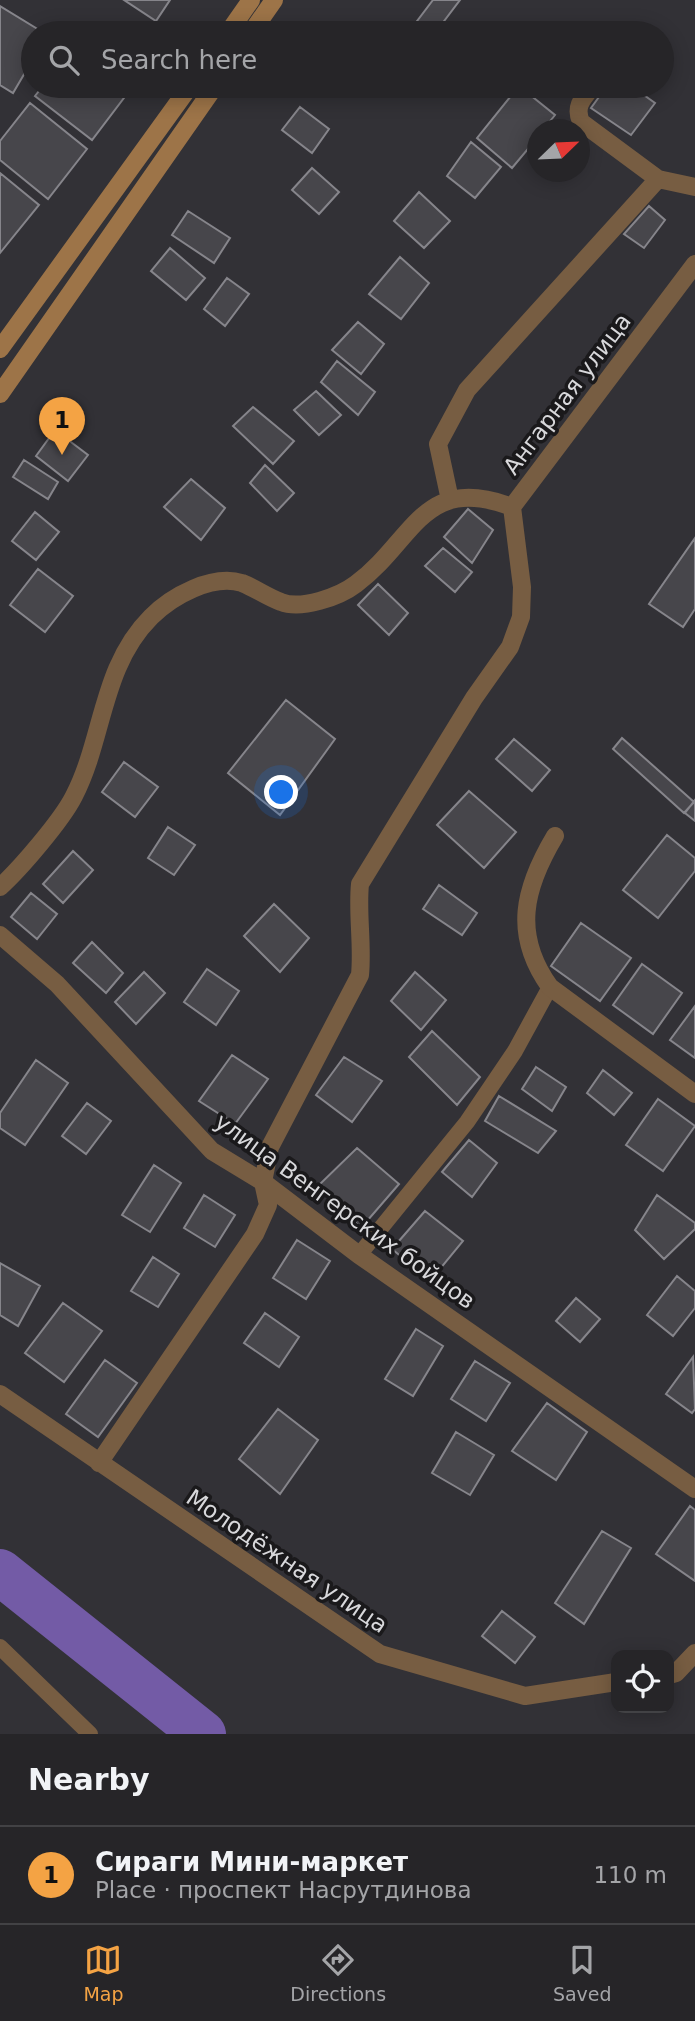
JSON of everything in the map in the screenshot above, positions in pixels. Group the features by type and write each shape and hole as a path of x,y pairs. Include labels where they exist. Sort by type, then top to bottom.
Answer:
{"main road":[{"path":"236,21 251,0"},
{"path":"259,21 274,0"},
{"path":"0,349 181,98"},
{"path":"0,394 207,98"}],"street":[{"path":"583,98 577,112 581,122 658,179 695,187"},
{"path":"0,887 74,796 112,681 128,645 152,617 177,598 206,583 240,582 284,603 316,602 355,585 430,509 450,499 438,444 467,390 658,179"},
{"name":"Ангарная улица","path":"450,499 472,495 512,507 695,264"},
{"path":"99,1464 255,1234 268,1205 263,1182 270,1147 360,975 363,947 358,906 360,884 474,698 510,648 521,617 522,587 512,507"},
{"path":"555,836 531,881 526,912 527,944 537,968 550,987 695,1094"},
{"name":"улица Венгерских бойцов","path":"0,935 57,984 212,1151 263,1182 359,1255 695,1489"},
{"name":"Молодёжная улица","path":"0,1394 380,1654 525,1696 611,1683"},
{"path":"674,1674 695,1653"}],"lane":[{"path":"359,1255 467,1122 515,1051 550,987"},
{"path":"0,1647 90,1734"}],"building":[{"path":"124,0 170,0 156,21"},
{"path":"433,0 460,0 444,21 417,21"},
{"path":"0,6 24,21 21,21 21,79 13,93 0,85"},
{"path":"38,98 124,98 92,140"},
{"path":"509,98 534,98 555,115 552,119 527,119 527,150 512,168 477,138"},
{"path":"598,98 648,98 655,103 631,135 591,108"},
{"path":"30,103 87,149 48,199 0,160 0,141"},
{"path":"300,107 329,129 312,153 282,130"},
{"path":"471,142 501,167 475,198 447,176"},
{"path":"312,168 339,192 319,214 292,190"},
{"path":"0,173 39,205 0,253"},
{"path":"419,192 450,221 424,248 394,221"},
{"path":"649,206 665,220 644,248 624,234"},
{"path":"188,211 230,238 214,263 172,235"},
{"path":"170,248 205,278 186,300 151,271"},
{"path":"400,257 429,283 401,319 369,294"},
{"path":"227,278 249,294 225,326 204,309"},
{"path":"358,322 384,344 361,374 332,350"},
{"path":"337,361 375,392 358,415 321,382"},
{"path":"316,391 341,415 319,435 294,410"},
{"path":"253,407 294,441 273,464 233,426"},
{"path":"55,430 88,455 68,481 36,456"},
{"path":"24,460 58,482 48,499 13,477"},
{"path":"265,465 294,493 277,511 250,483"},
{"path":"191,479 225,508 201,540 164,507"},
{"path":"468,509 493,530 472,563 444,537"},
{"path":"35,512 59,532 36,560 12,541"},
{"path":"695,538 695,609 683,627 649,604"},
{"path":"443,548 472,572 455,592 425,566"},
{"path":"38,569 73,596 45,632 10,605"},
{"path":"378,584 408,613 389,635 358,605"},
{"path":"286,700 335,739 280,815 228,773"},
{"path":"622,738 694,802 684,813 613,749"},
{"path":"514,739 550,770 532,791 496,759"},
{"path":"124,762 158,787 135,817 102,792"},
{"path":"469,791 516,832 484,868 437,825"},
{"path":"695,800 695,821 685,813"},
{"path":"168,827 195,845 174,875 148,858"},
{"path":"667,835 695,858 695,871 658,918 623,890"},
{"path":"73,851 93,870 63,903 43,884"},
{"path":"439,885 477,913 462,935 423,909"},
{"path":"31,893 57,914 37,939 11,917"},
{"path":"274,904 309,938 280,972 244,936"},
{"path":"581,923 631,958 600,1001 551,966"},
{"path":"92,942 123,973 106,993 73,963"},
{"path":"642,964 682,993 653,1034 613,1005"},
{"path":"207,969 239,991 216,1025 184,1002"},
{"path":"144,972 165,993 136,1024 115,1002"},
{"path":"415,972 446,1000 421,1030 391,1001"},
{"path":"695,1006 695,1058 670,1040"},
{"path":"432,1031 480,1077 457,1105 409,1057"},
{"path":"232,1055 268,1079 235,1124 199,1101"},
{"path":"344,1057 382,1081 352,1122 316,1095"},
{"path":"36,1060 68,1083 25,1145 0,1128 0,1113"},
{"path":"536,1067 566,1087 552,1111 522,1089"},
{"path":"603,1070 632,1093 614,1115 587,1093"},
{"path":"499,1096 556,1131 538,1153 485,1121"},
{"path":"658,1099 695,1126 663,1171 626,1145"},
{"path":"87,1103 111,1121 86,1154 62,1136"},
{"path":"469,1140 497,1163 472,1197 442,1172"},
{"path":"357,1148 399,1184 361,1228 318,1186"},
{"path":"154,1165 181,1183 150,1232 122,1215"},
{"path":"204,1195 235,1215 215,1247 184,1228"},
{"path":"657,1195 695,1223 695,1229 664,1259 635,1230"},
{"path":"425,1211 463,1241 430,1281 392,1249"},
{"path":"297,1240 330,1261 306,1299 273,1278"},
{"path":"153,1257 179,1274 158,1307 131,1291"},
{"path":"0,1263 40,1286 18,1326 0,1315"},
{"path":"677,1276 695,1291 695,1308 673,1336 647,1315"},
{"path":"576,1298 600,1319 580,1342 556,1321"},
{"path":"63,1303 102,1331 64,1382 25,1353"},
{"path":"265,1313 299,1337 279,1367 244,1343"},
{"path":"416,1329 443,1346 413,1396 385,1379"},
{"path":"693,1357 695,1409 692,1413 666,1394"},
{"path":"105,1360 137,1383 98,1437 66,1414"},
{"path":"475,1361 510,1383 486,1421 451,1399"},
{"path":"547,1403 587,1432 556,1480 512,1451"},
{"path":"278,1409 318,1440 280,1494 239,1459"},
{"path":"456,1432 494,1455 470,1495 432,1473"},
{"path":"690,1506 695,1510 695,1581 656,1554"},
{"path":"602,1531 631,1548 584,1624 555,1603"},
{"path":"502,1611 535,1637 515,1663 482,1636"}],"waterway":[{"path":"0,1572 203,1734"}],"place":[{"name":"Сираги Мини-маркет","path":"62,455"}]}
